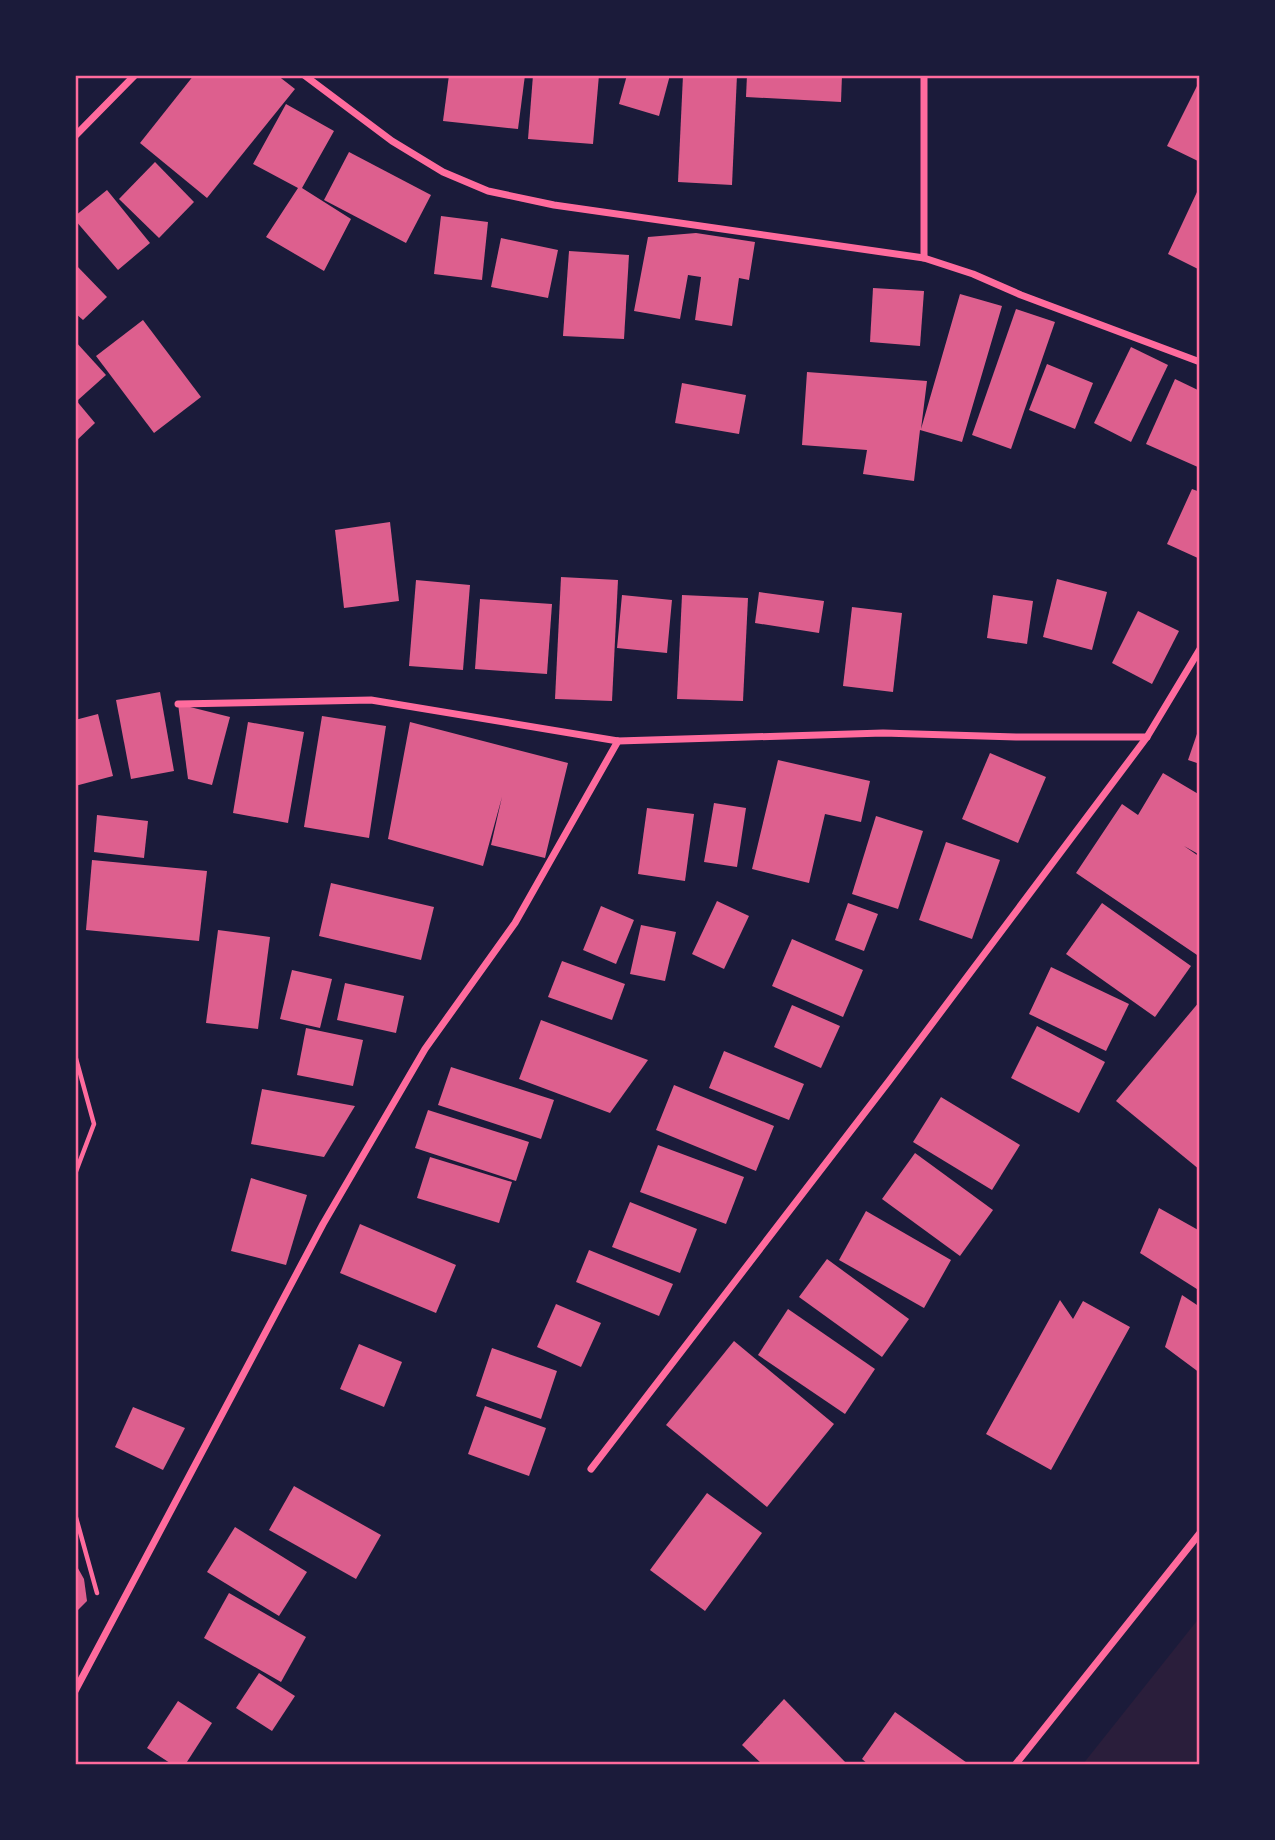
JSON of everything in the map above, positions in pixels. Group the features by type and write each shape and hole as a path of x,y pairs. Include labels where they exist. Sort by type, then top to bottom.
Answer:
{"street":[{"path":"75,136 135,75"},
{"path":"303,75 391,141 443,172 488,191 554,205 924,258 973,274 1021,295 1200,362"},
{"path":"924,75 924,258"},
{"path":"591,1469 881,1093 1147,737 1200,649"},
{"path":"178,704 371,700 618,741 883,733 1147,737"},
{"path":"75,1691 330,1212 425,1049 515,923 618,741"},
{"path":"1015,1765 1200,1533"}],"path":[{"path":"75,1055 94,1124 75,1174"},
{"path":"75,1514 108,1631"}],"shaded area":[{"path":"1200,1617 1200,1765 1083,1765 1083,1764"}],"building":[{"path":"194,75 277,75 295,89 207,198 140,143"},
{"path":"449,75 525,75 518,129 443,121"},
{"path":"533,75 599,75 593,144 528,139"},
{"path":"627,75 670,75 659,116 619,104"},
{"path":"683,75 737,75 732,185 678,182"},
{"path":"747,75 842,75 841,102 746,97"},
{"path":"1197,86 1200,87 1200,162 1167,146"},
{"path":"286,104 334,131 302,188 351,219 324,271 266,237 298,188 253,164"},
{"path":"349,152 431,195 406,243 324,200"},
{"path":"155,162 194,202 159,238 119,199"},
{"path":"107,190 150,243 118,270 75,220 75,216"},
{"path":"1197,192 1200,193 1200,270 1168,254"},
{"path":"441,216 488,222 482,280 434,274"},
{"path":"696,233 755,242 749,280 739,278 732,326 695,320 701,277 688,275 680,319 634,311 648,237"},
{"path":"501,238 558,250 548,298 491,287"},
{"path":"569,251 629,255 624,339 563,336"},
{"path":"75,264 107,297 83,320 75,313"},
{"path":"873,288 924,291 920,346 870,342"},
{"path":"960,294 1002,306 962,442 920,430 914,481 863,474 867,450 802,445 807,372 927,381 921,429"},
{"path":"1016,309 1055,322 1011,449 972,435"},
{"path":"143,320 201,397 154,433 96,356"},
{"path":"75,341 106,375 78,400 75,397"},
{"path":"1131,347 1168,365 1131,442 1094,423"},
{"path":"1047,364 1093,383 1075,429 1029,410"},
{"path":"1175,379 1200,391 1200,468 1146,444"},
{"path":"682,383 746,395 739,434 675,423"},
{"path":"75,399 95,423 75,442"},
{"path":"1192,489 1200,492 1200,559 1167,544"},
{"path":"390,522 399,601 344,608 335,530"},
{"path":"561,577 618,580 612,701 555,699"},
{"path":"1057,579 1107,592 1092,650 1043,637"},
{"path":"416,580 470,585 463,670 409,666"},
{"path":"759,592 824,601 819,633 755,623"},
{"path":"622,595 672,600 667,653 617,648"},
{"path":"682,595 748,598 743,701 677,699"},
{"path":"993,595 1033,601 1027,644 987,638"},
{"path":"480,599 552,604 547,674 475,669"},
{"path":"852,607 902,613 893,692 843,686"},
{"path":"1138,611 1179,631 1152,684 1112,663"},
{"path":"160,692 174,771 131,779 116,700"},
{"path":"178,704 230,717 212,785 188,779"},
{"path":"98,714 113,776 75,786 75,720"},
{"path":"322,716 386,726 369,838 304,827"},
{"path":"248,722 304,732 288,823 233,813"},
{"path":"410,722 568,763 545,858 491,845 502,797 483,866 388,839"},
{"path":"1200,728 1200,764 1188,760"},
{"path":"990,753 1046,777 1018,843 962,819"},
{"path":"778,760 870,781 861,822 825,814 809,883 752,869"},
{"path":"1163,773 1200,795 1200,855 1184,846 1200,857 1200,957 1076,873 1122,804 1138,815"},
{"path":"714,803 746,808 737,867 704,862"},
{"path":"647,808 694,814 685,881 638,874"},
{"path":"97,815 148,821 144,858 94,852"},
{"path":"876,816 923,831 898,909 852,894"},
{"path":"946,842 1000,860 972,939 919,920"},
{"path":"92,860 207,871 199,941 86,930"},
{"path":"331,883 434,907 421,960 319,936"},
{"path":"717,901 749,916 724,969 692,954"},
{"path":"848,903 878,914 864,951 835,940"},
{"path":"1102,903 1191,966 1155,1017 1066,954"},
{"path":"601,906 634,920 616,964 583,950"},
{"path":"641,925 676,932 665,981 630,974"},
{"path":"218,930 270,937 258,1029 206,1023"},
{"path":"792,939 863,970 843,1017 772,986"},
{"path":"562,961 625,984 612,1020 548,997"},
{"path":"1051,967 1129,1004 1106,1051 1029,1014"},
{"path":"292,970 332,979 320,1028 280,1019"},
{"path":"345,983 404,996 396,1033 337,1020"},
{"path":"1200,1001 1200,1170 1116,1101"},
{"path":"792,1005 840,1026 821,1068 774,1047"},
{"path":"541,1020 648,1060 610,1113 519,1079"},
{"path":"1037,1026 1105,1062 1079,1113 1011,1078"},
{"path":"306,1028 363,1040 353,1086 297,1075"},
{"path":"724,1051 804,1084 789,1120 709,1088"},
{"path":"451,1067 554,1100 541,1139 438,1105"},
{"path":"674,1085 774,1126 756,1171 656,1130"},
{"path":"262,1089 355,1106 324,1157 251,1144"},
{"path":"941,1097 1020,1145 992,1190 913,1142"},
{"path":"428,1110 529,1142 516,1181 415,1148"},
{"path":"658,1145 744,1177 726,1224 640,1192"},
{"path":"915,1153 993,1210 960,1256 882,1199"},
{"path":"430,1157 512,1182 499,1223 417,1198"},
{"path":"251,1178 307,1195 286,1265 231,1251"},
{"path":"630,1202 697,1229 680,1273 612,1247"},
{"path":"1159,1208 1200,1231 1200,1291 1140,1253"},
{"path":"866,1211 951,1260 924,1308 839,1260"},
{"path":"360,1224 456,1265 436,1313 340,1273"},
{"path":"589,1250 673,1284 659,1316 576,1282"},
{"path":"827,1259 909,1319 882,1357 799,1297"},
{"path":"1182,1295 1200,1307 1200,1373 1165,1347"},
{"path":"1060,1300 1073,1319 1083,1301 1130,1327 1051,1470 986,1434"},
{"path":"556,1304 601,1323 581,1367 537,1347"},
{"path":"788,1309 875,1369 845,1414 758,1355"},
{"path":"734,1341 834,1424 767,1507 666,1425"},
{"path":"359,1344 402,1362 384,1407 340,1389"},
{"path":"492,1348 557,1371 541,1419 476,1396"},
{"path":"485,1406 546,1428 529,1476 468,1454"},
{"path":"133,1407 185,1428 163,1470 115,1447"},
{"path":"294,1486 381,1535 356,1579 269,1530"},
{"path":"707,1493 762,1533 705,1611 650,1570"},
{"path":"235,1527 307,1572 279,1616 207,1572"},
{"path":"75,1563 84,1579 87,1601 75,1613"},
{"path":"229,1593 306,1637 281,1682 204,1638"},
{"path":"259,1673 295,1696 272,1731 236,1708"},
{"path":"784,1699 848,1765 763,1765 742,1745"},
{"path":"178,1701 212,1723 185,1765 173,1765 147,1748"},
{"path":"895,1712 970,1765 869,1765 862,1759"}]}
